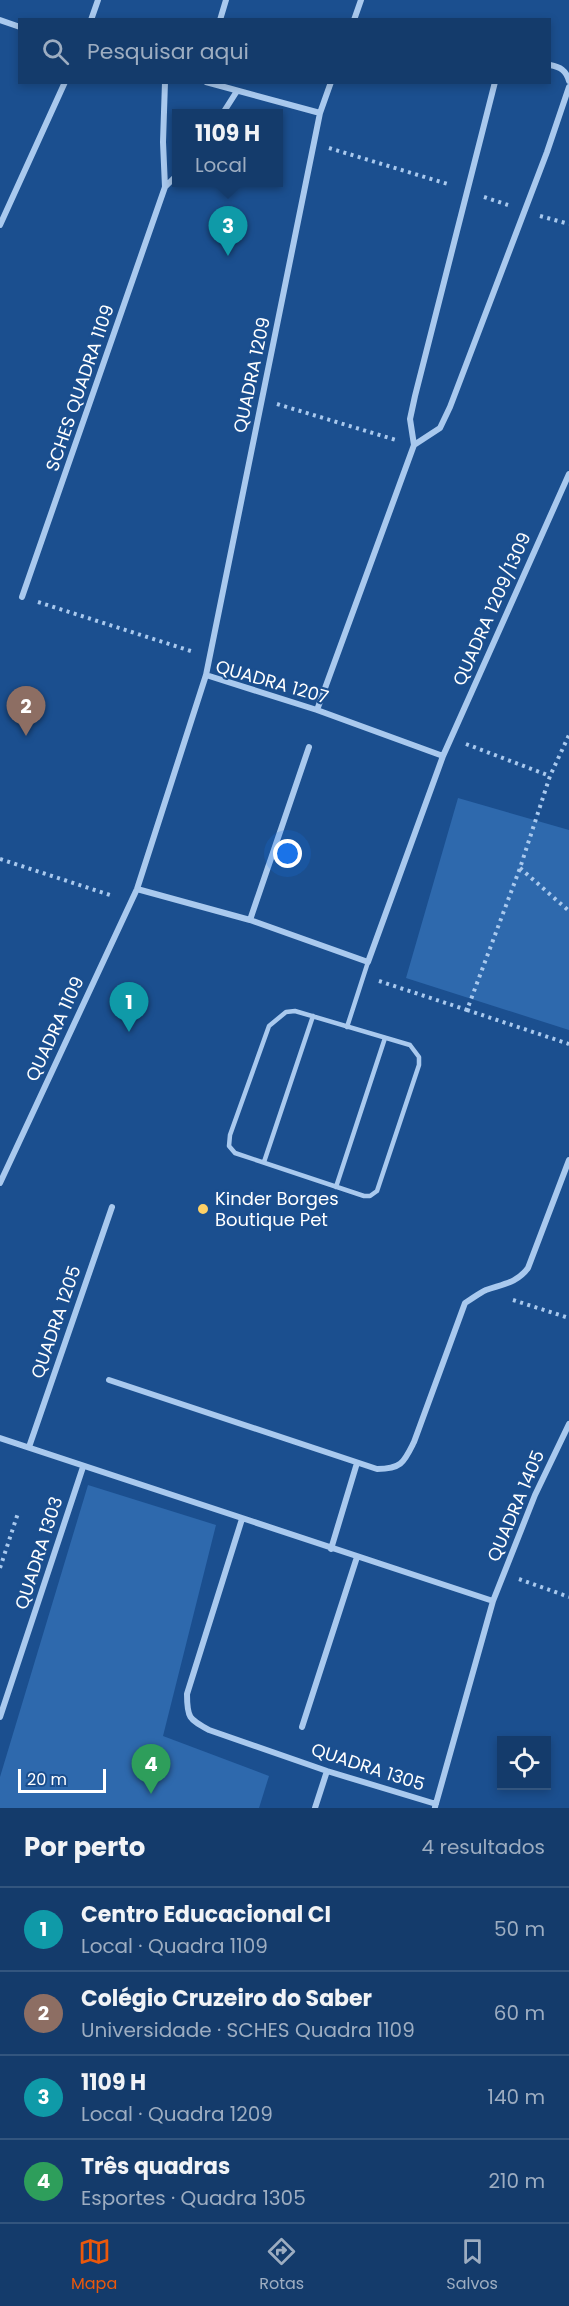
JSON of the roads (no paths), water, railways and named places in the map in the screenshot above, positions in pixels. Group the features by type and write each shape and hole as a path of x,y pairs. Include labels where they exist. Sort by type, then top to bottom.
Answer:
{"street":[{"path":"92,18 98,0"},
{"path":"221,18 226,0"},
{"path":"355,18 361,0"},
{"path":"0,20 18,26"},
{"path":"551,65 560,67 569,81"},
{"path":"0,225 64,84"},
{"name":"SCHES QUADRA 1109","path":"22,597 165,188 163,142 165,84"},
{"path":"213,84 320,113"},
{"name":"QUADRA 1209","path":"206,675 320,113 330,84"},
{"path":"317,710 414,445 410,419 415,396 494,84"},
{"path":"414,445 440,428 450,407 525,212 569,87"},
{"path":"226,109 237,91"},
{"name":"SCHES QUADRA 1109","path":"165,188 172,180"},
{"name":"QUADRA 1209/1309","path":"443,756 569,474"},
{"name":"QUADRA 1207","path":"137,889 206,675 317,710 443,756"},
{"path":"250,920 309,747"},
{"path":"137,889 250,920 368,962 443,756"},
{"name":"QUADRA 1109","path":"0,1183 137,889"},
{"path":"109,1380 357,1463 378,1469 392,1469 403,1463 414,1442 465,1303 484,1291 521,1278 528,1268 569,1160"},
{"name":"QUADRA 1205","path":"29,1447 112,1207"},
{"name":"QUADRA 1405","path":"493,1601 535,1495 569,1424"},
{"path":"0,1438 493,1601"},
{"path":"331,1549 357,1463"},
{"name":"QUADRA 1303","path":"0,1717 83,1467"},
{"name":"QUADRA 1305","path":"242,1519 187,1694 187,1712 192,1720 209,1730 327,1771 435,1806 493,1601"},
{"name":"QUADRA 1305","path":"302,1727 357,1557"},
{"path":"315,1808 327,1771"}],"lane":[{"path":"347,1027 368,962"},
{"path":"295,1011 313,1016 410,1045 419,1057 419,1065 378,1191 370,1196 364,1196 236,1153 229,1146 232,1128 269,1026 285,1012 295,1011"},
{"path":"264,1162 313,1016"},
{"path":"336,1186 385,1038"}],"place":[{"name":"1109 H","path":"228,256"},
{"name":"Colégio Cruzeiro do Saber","path":"26,736"},
{"name":"Centro Educacional CI","path":"129,1032"},
{"name":"Kinder Borges Boutique Pet","path":"203,1209"},
{"name":"Três quadras","path":"151,1794"}]}
